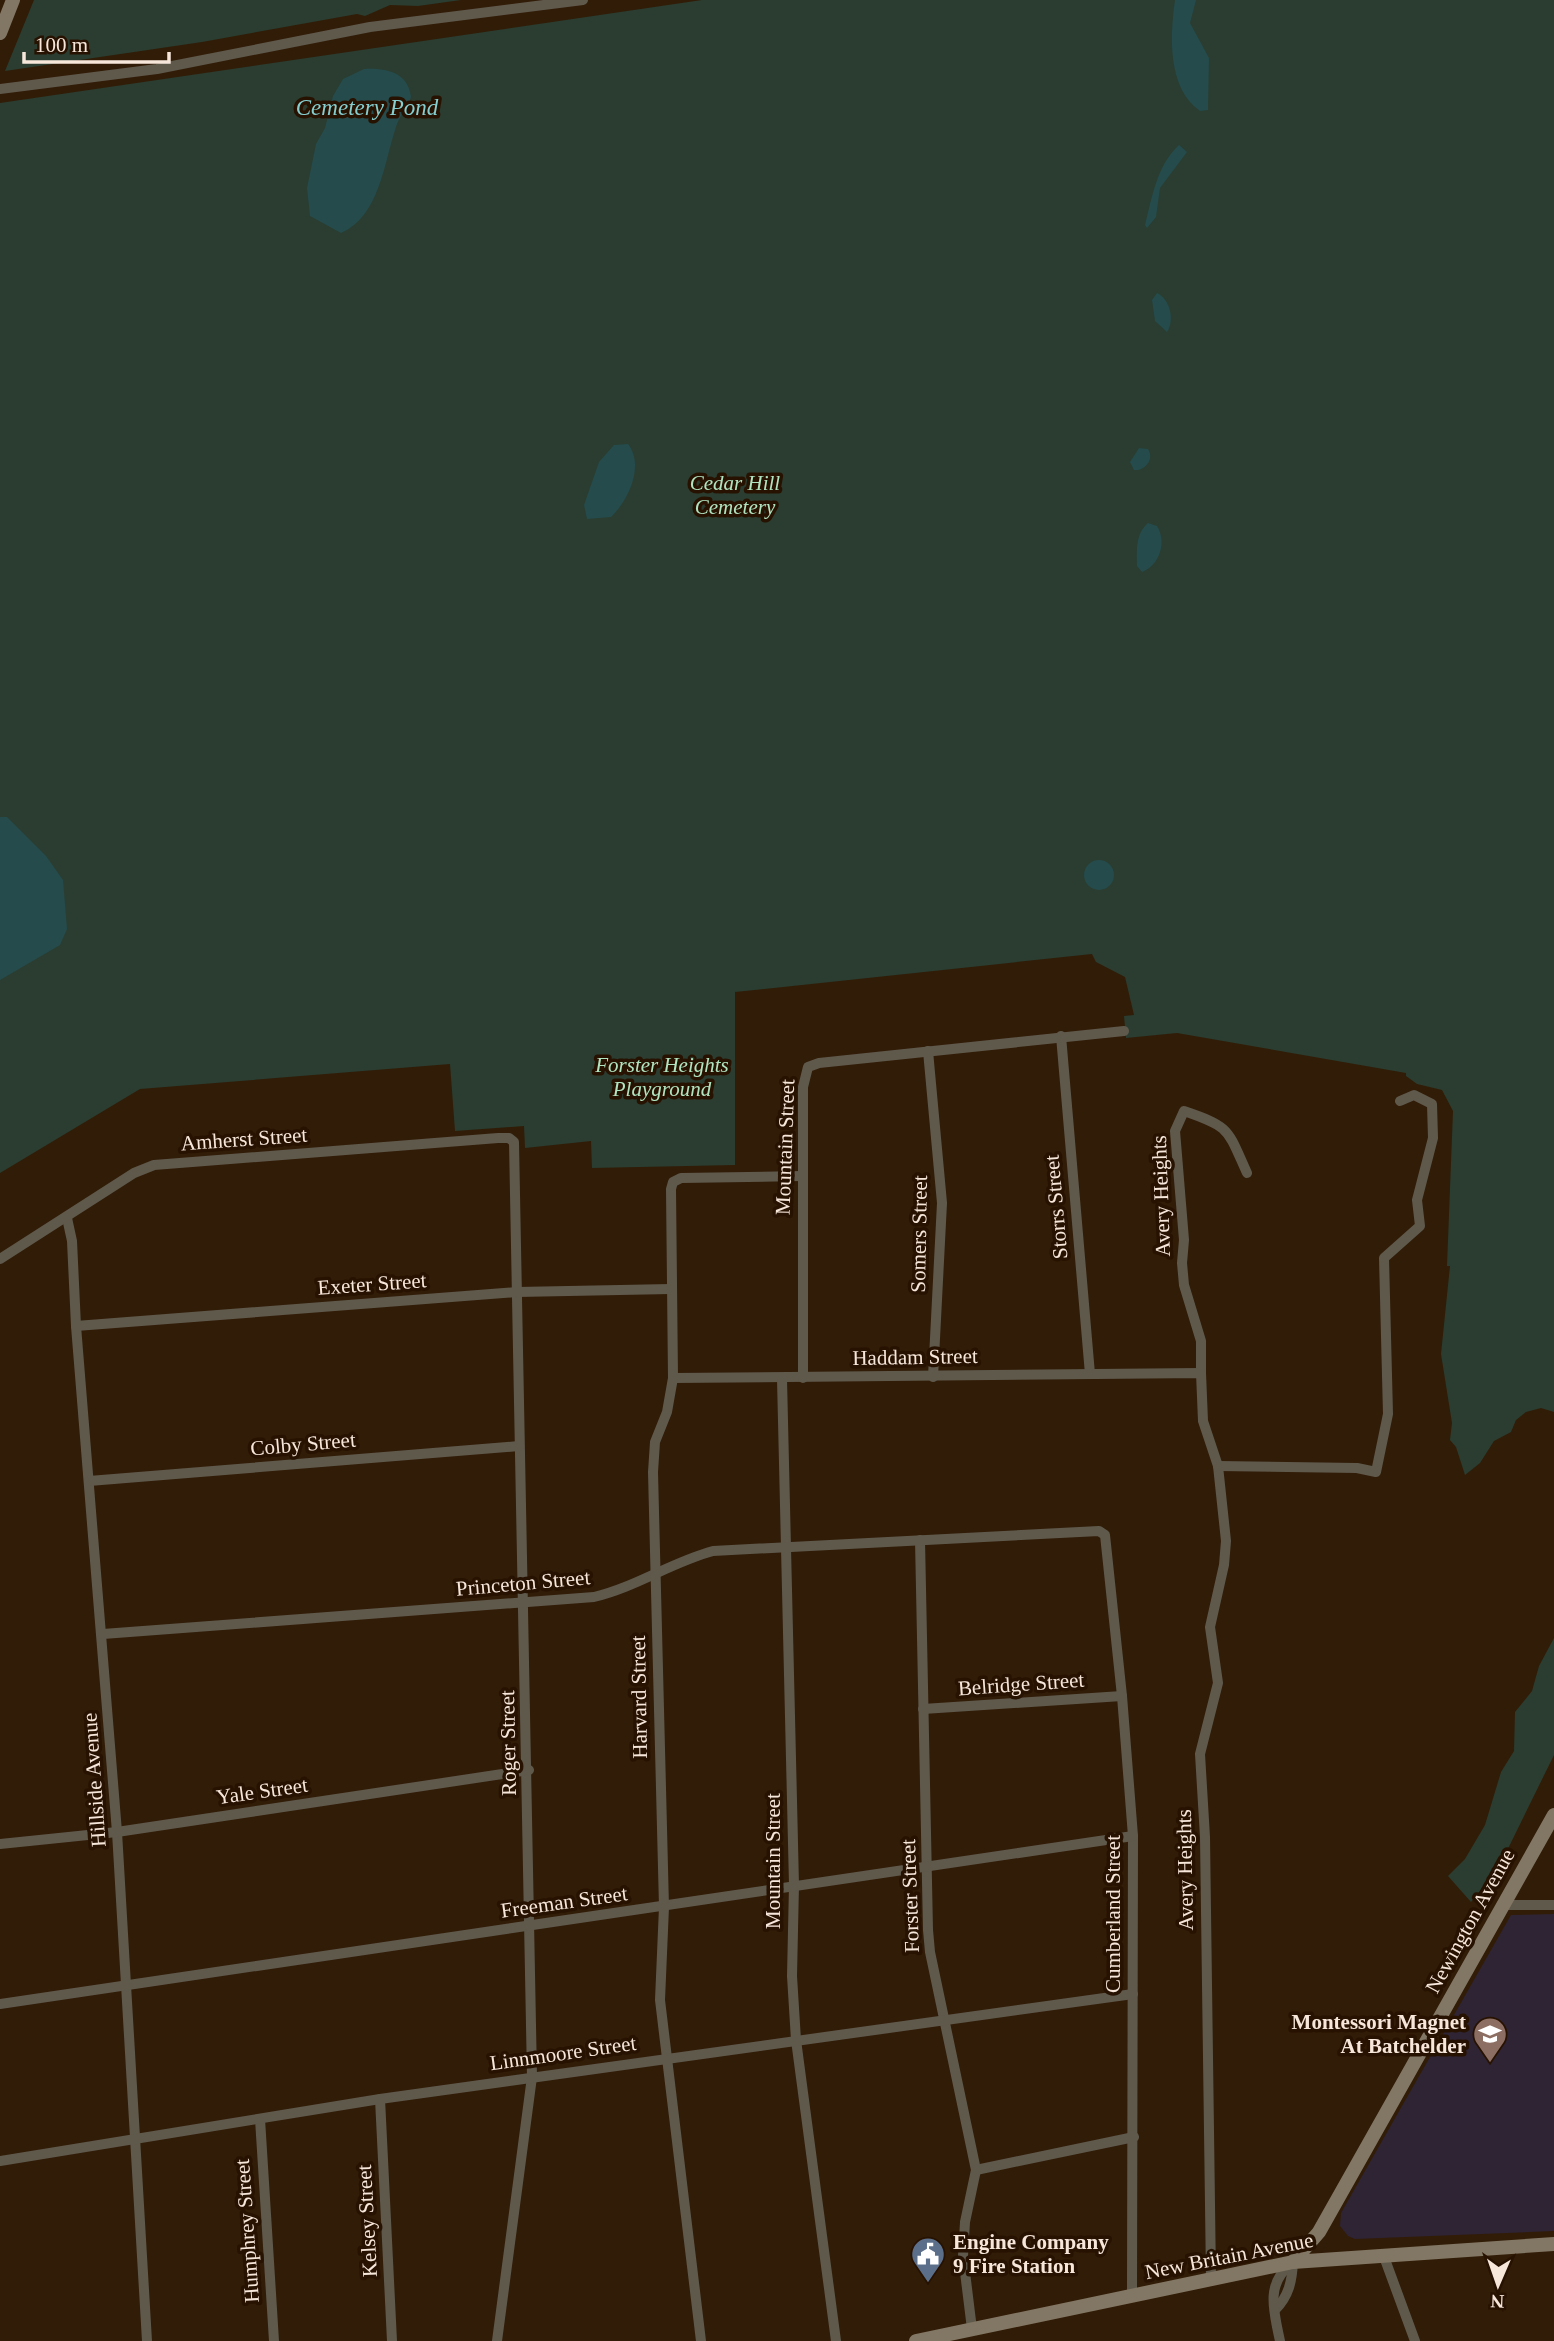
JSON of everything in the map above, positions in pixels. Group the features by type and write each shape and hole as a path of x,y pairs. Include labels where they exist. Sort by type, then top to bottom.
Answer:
{"main road":[{"path":"0,33 13,0"},
{"name":"Newington Avenue","path":"1293,2262 1319,2232 1554,1815"},
{"name":"New Britain Avenue","path":"916,2341 1293,2262 1383,2253 1554,2244"}],"street":[{"path":"0,89 157,69 370,27 583,0"},
{"name":"Mountain Street","path":"803,1378 803,1087 808,1067 820,1063 1124,1031"},
{"name":"Storrs Street","path":"1061,1036 1090,1374"},
{"name":"Somers Street","path":"928,1051 942,1203 933,1377"},
{"path":"1218,1466 1357,1468 1376,1472 1388,1413 1384,1258 1420,1226 1417,1200 1433,1138 1432,1104 1415,1095 1400,1101"},
{"name":"Avery Heights","path":"1211,2278 1205,1837 1200,1754 1218,1682 1210,1627 1224,1565 1226,1541 1218,1466 1203,1421 1201,1341 1184,1285 1184,1240 1175,1130 1184,1111 1220,1123 1231,1137 1247,1173"},
{"name":"Amherst Street","path":"0,1259 134,1173 154,1165 498,1138 509,1138 514,1142"},
{"name":"Roger Street","path":"497,2341 532,2077 525,1603 519,1446 514,1142"},
{"name":"Harvard Street","path":"701,2341 660,2000 664,1906 655,1574 655,1442 667,1412 673,1378 671,1189 676,1180 802,1176"},
{"name":"Hillside Avenue","path":"66,1218 72,1241 76,1326 103,1634 147,2341"},
{"name":"Exeter Street","path":"76,1326 517,1292 671,1289"},
{"name":"Haddam Street","path":"673,1378 1201,1373"},
{"name":"Mountain Street","path":"782,1379 794,1885 792,1976 796,2040 836,2341"},
{"name":"Colby Street","path":"89,1481 519,1446"},
{"name":"Princeton Street","path":"103,1634 594,1597 693,1556 713,1551 1099,1531 1105,1535"},
{"name":"Cumberland Street","path":"1105,1535 1122,1696 1132,1836 1132,2295"},
{"name":"Forster Street","path":"920,1540 930,1952 976,2170 965,2222 963,2256 972,2329"},
{"name":"Belridge Street","path":"923,1709 1122,1696"},
{"name":"Yale Street","path":"0,1844 117,1832 528,1770"},
{"name":"Freeman Street","path":"0,2004 1132,1836"},
{"path":"1504,1905 1554,1905"},
{"name":"Linnmoore Street","path":"0,2161 380,2099 1133,1994"},
{"name":"Kelsey Street","path":"380,2099 392,2341"},
{"name":"Humphrey Street","path":"260,2119 274,2341"},
{"path":"976,2170 1134,2137"},
{"path":"1383,2253 1415,2341"},
{"path":"1280,2341 1272,2295 1279,2274 1293,2262"}],"shaded area":[{"name":"Montessori Magnet At Batchelder","path":"1554,1914 1554,2231 1355,2239 1348,2236 1340,2226 1341,2213 1511,1915"}],"green space":[{"path":"34,0 461,0 418,6 390,5 365,16 357,14 202,42 5,71"},
{"name":"Cedar Hill Cemetery","path":"702,0 1554,0 1554,1412 1541,1408 1526,1412 1516,1420 1511,1432 1494,1441 1480,1463 1465,1475 1456,1447 1450,1440 1452,1423 1441,1354 1450,1266 1447,1266 1453,1111 1442,1090 1417,1084 1406,1076 1406,1073 1177,1033 1126,1038 1124,1016 1134,1015 1125,977 1096,962 1092,954 735,992 735,1165 592,1168 591,1141 525,1148 524,1126 455,1131 450,1064 140,1089 0,1173 0,103"},
{"path":"1554,1638 1554,1755 1498,1869 1471,1902 1448,1876 1465,1859 1485,1825 1501,1772 1514,1751 1515,1712 1532,1691 1539,1666"}],"water":[{"path":"1175,0 1196,0 1190,23 1209,58 1208,110 1200,111 1189,101 1176,75 1172,44"},
{"name":"Cemetery Pond","path":"364,69 395,73 405,82 411,97 397,123 379,187 372,201 354,225 341,233 310,216 307,188 316,144 325,128 333,96 343,79"},
{"path":"1179,145 1187,152 1160,188 1156,217 1147,228 1145,225 1156,182 1165,162"},
{"path":"1157,293 1165,300 1170,310 1171,322 1167,332 1155,321 1152,300"},
{"path":"628,444 633,453 635,473 628,493 611,517 587,519 584,505 599,462 614,445"},
{"path":"1139,448 1148,449 1150,459 1144,467 1134,470 1130,462"},
{"path":"1148,523 1157,526 1161,546 1157,559 1142,572 1137,566 1138,543 1141,532"},
{"path":"0,817 7,817 46,856 63,880 67,929 60,945 0,980"},
{"path":"1099,860 1110,864 1114,875 1110,886 1099,890 1088,886 1084,875 1088,864"}],"place":[{"name":"Montessori Magnet At Batchelder","path":"1490,2064"},
{"name":"Engine Company 9 Fire Station","path":"928,2284"}],"park label":[{"name":"Forster Heights Playground","path":"662,1077"}]}
